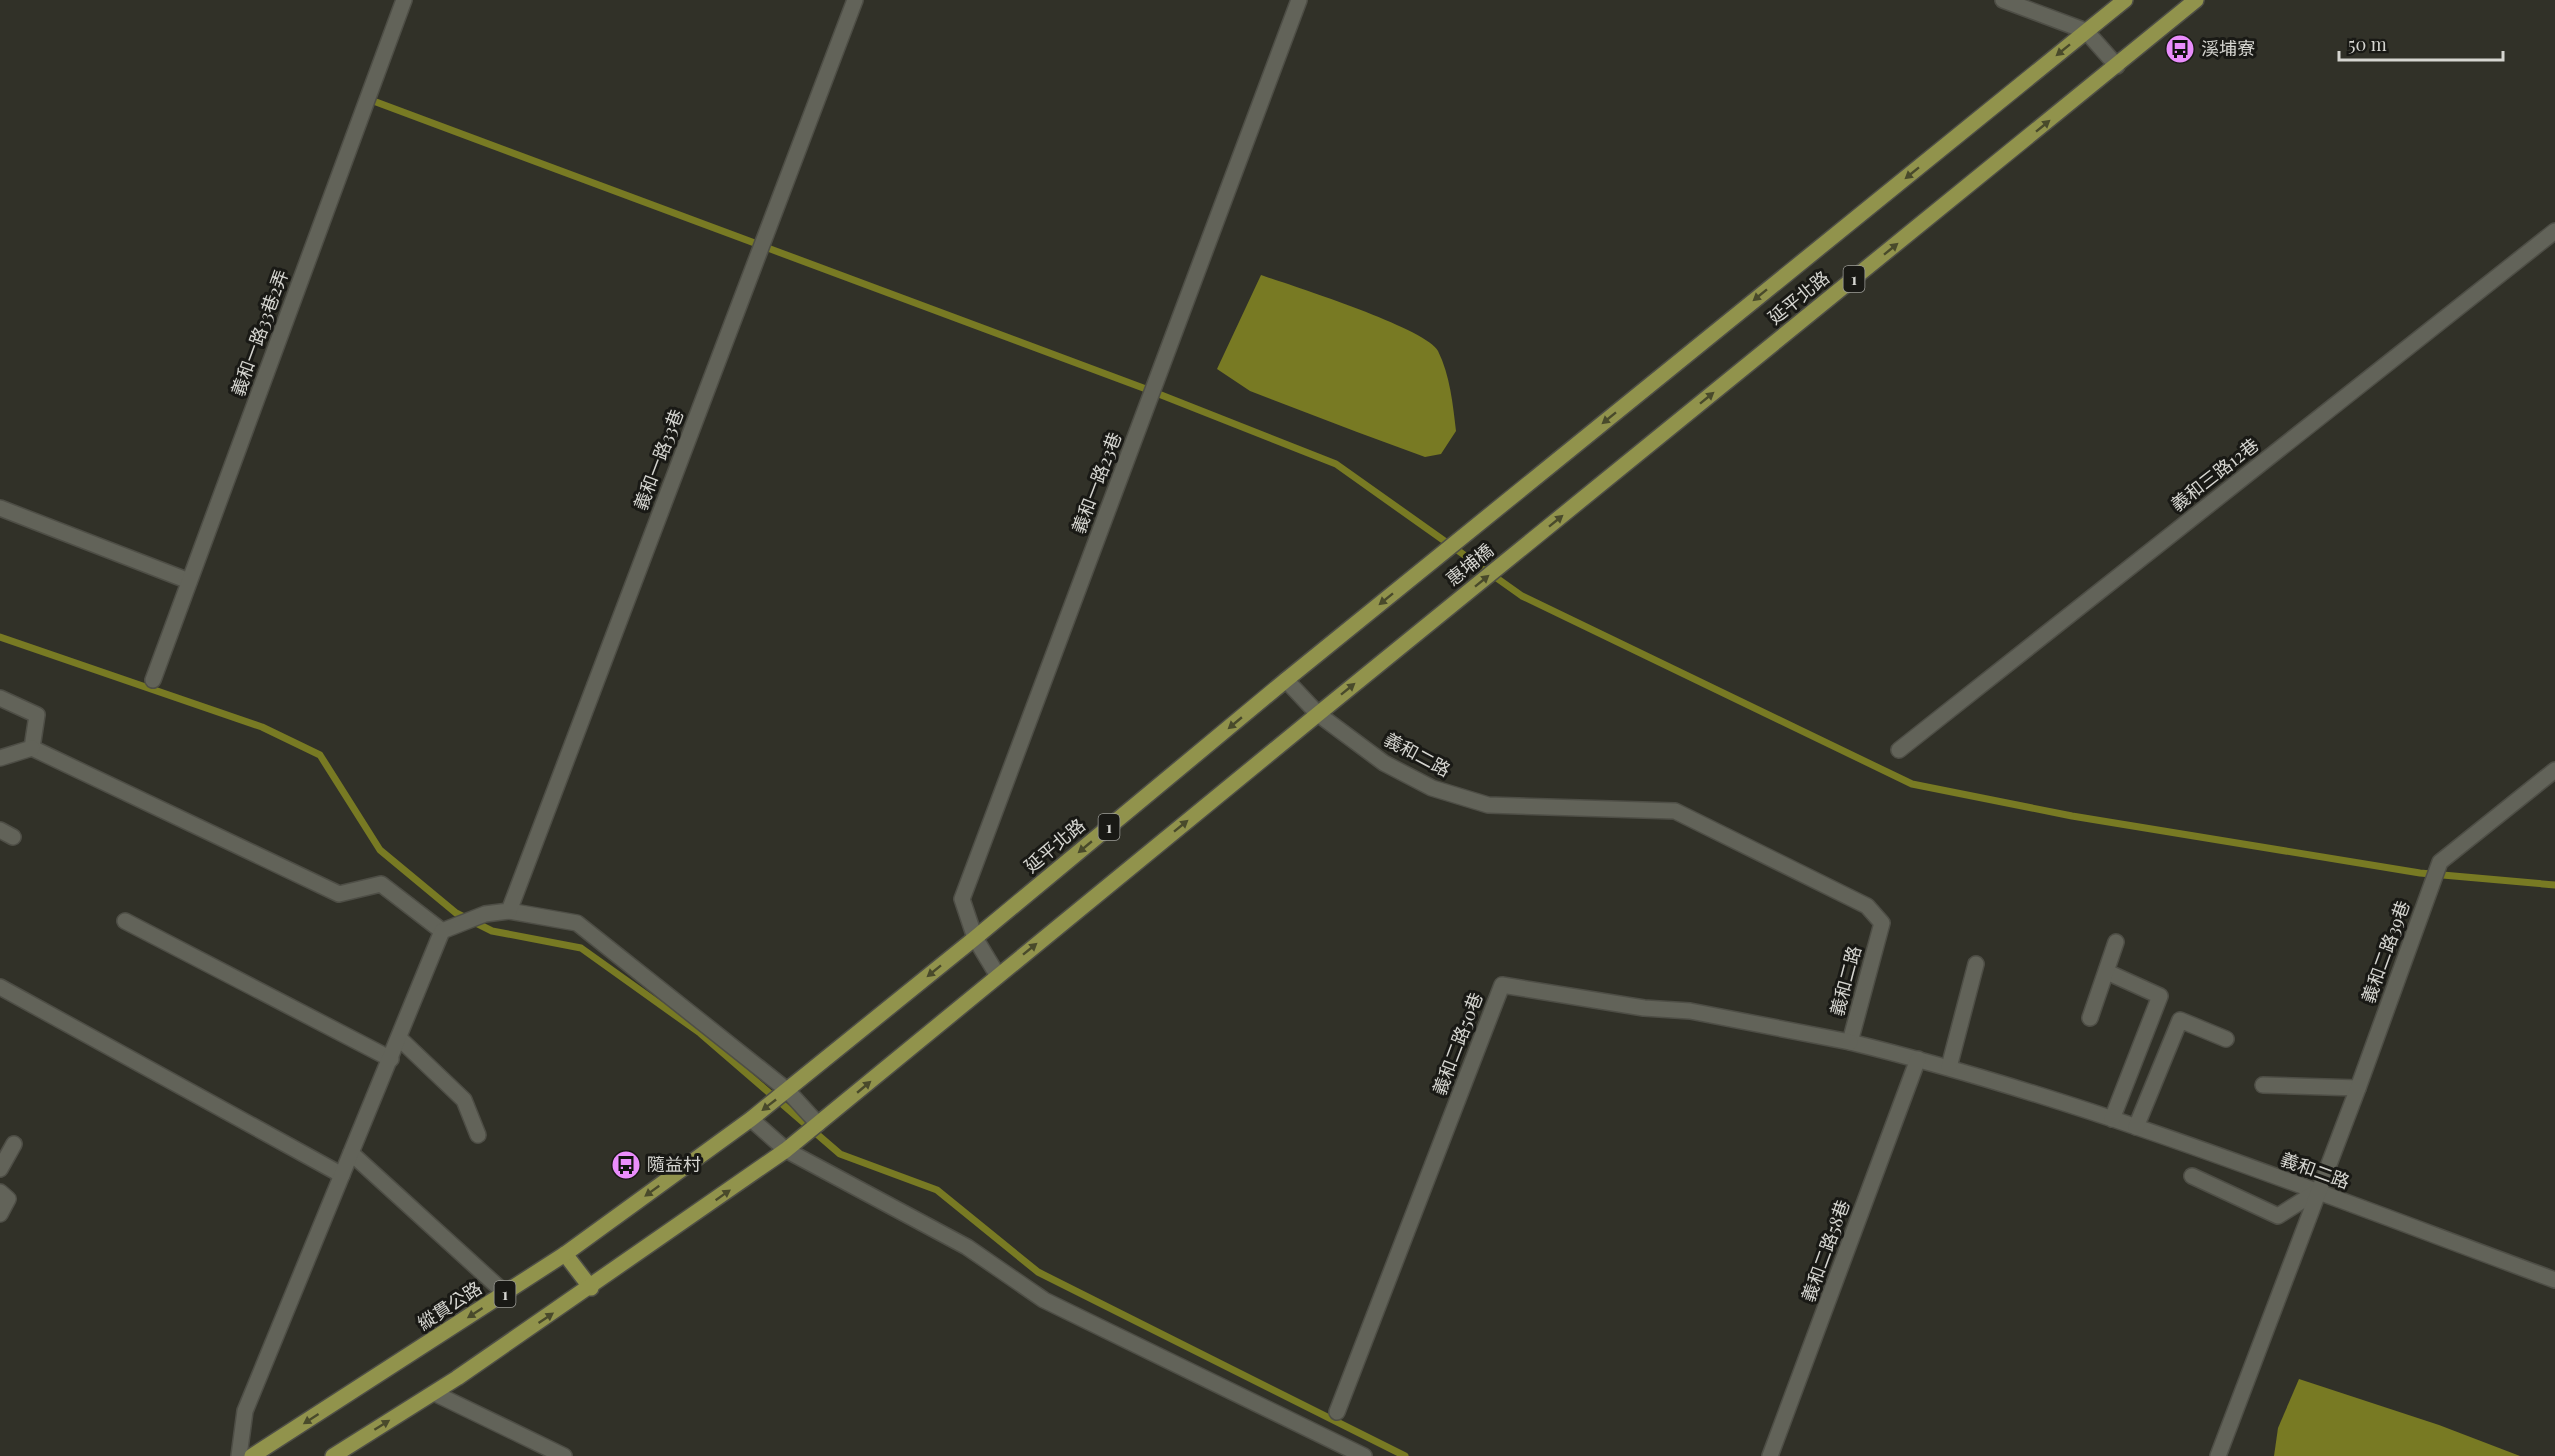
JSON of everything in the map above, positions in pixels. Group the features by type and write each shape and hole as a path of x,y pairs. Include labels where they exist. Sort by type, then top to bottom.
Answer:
{"main road":[{"name":"延平北路","path":"1479,524 2125,0"},
{"name":"延平北路","path":"1510,558 2196,0"},
{"name":"惠埔橋","path":"1431,562 1479,524"},
{"name":"惠埔橋","path":"1318,714 1510,558"},
{"name":"延平北路","path":"787,1090 1431,562"},
{"name":"1","path":"333,1456 434,1393 591,1288 786,1150 1318,714"},
{"name":"1","path":"750,1119 787,1090"},
{"name":"縱貫公路","path":"252,1456 506,1294 565,1254 750,1119"},
{"path":"565,1254 591,1288"}],"street":[{"name":"義和一路33巷2弄","path":"153,680 404,0"},
{"name":"義和一路33巷","path":"509,911 855,0"},
{"name":"義和一路23巷","path":"998,976 975,938 962,899 1299,0"},
{"path":"2003,0 2086,31 2117,66"},
{"name":"義和三路12巷","path":"1899,750 2555,231"},
{"path":"0,508 189,581"},
{"name":"義和二路","path":"1286,680 1318,714 1384,763 1432,788 1488,805 1675,811 1867,906 1882,923 1850,1042 1949,1067 2136,1127 2555,1280"},
{"path":"0,697 37,715 32,747"},
{"path":"0,758 32,747 339,894 381,884 442,931"},
{"name":"義和二路39巷","path":"2218,1456 2316,1192 2358,1088 2440,862 2555,770"},
{"path":"239,1456 245,1411 442,931 485,914 509,911 577,923 787,1090 818,1124"},
{"path":"125,921 391,1059"},
{"path":"2090,1018 2116,942"},
{"path":"1949,1067 1976,964"},
{"path":"2107,972 2160,996 2112,1119"},
{"name":"義和二路50巷","path":"1337,1412 1502,985 1644,1008 1690,1011 1850,1042"},
{"path":"0,987 342,1175"},
{"path":"2136,1127 2180,1020 2226,1039"},
{"path":"399,1038 464,1100 478,1135"},
{"name":"義和二路58巷","path":"1770,1456 1918,1059"},
{"path":"2263,1085 2358,1088"},
{"path":"750,1119 786,1150 967,1247 1044,1300 1364,1456"},
{"path":"0,1169 14,1144"},
{"path":"351,1153 506,1294"},
{"path":"2192,1176 2278,1216 2316,1192"},
{"path":"0,1192 8,1199 0,1214"},
{"path":"434,1393 564,1456"}],"shaded area":[{"path":"1261,275 1385,320 1410,331 1438,351 1448,380 1456,431 1441,454 1425,457 1357,432 1250,391 1217,369"},
{"path":"2299,1379 2439,1425 2520,1456 2274,1456 2278,1428"}],"waterway":[{"path":"368,99 1146,389 1336,464 1522,596 1912,784 2072,816 2420,873 2555,885"},
{"path":"0,637 262,727 320,755 380,850 456,913 492,931 581,948 700,1033 840,1154 937,1190 1038,1272 1405,1456"}],"place":[{"name":"溪埔寮","path":"2180,49"},
{"name":"隨益村","path":"626,1165"}]}
